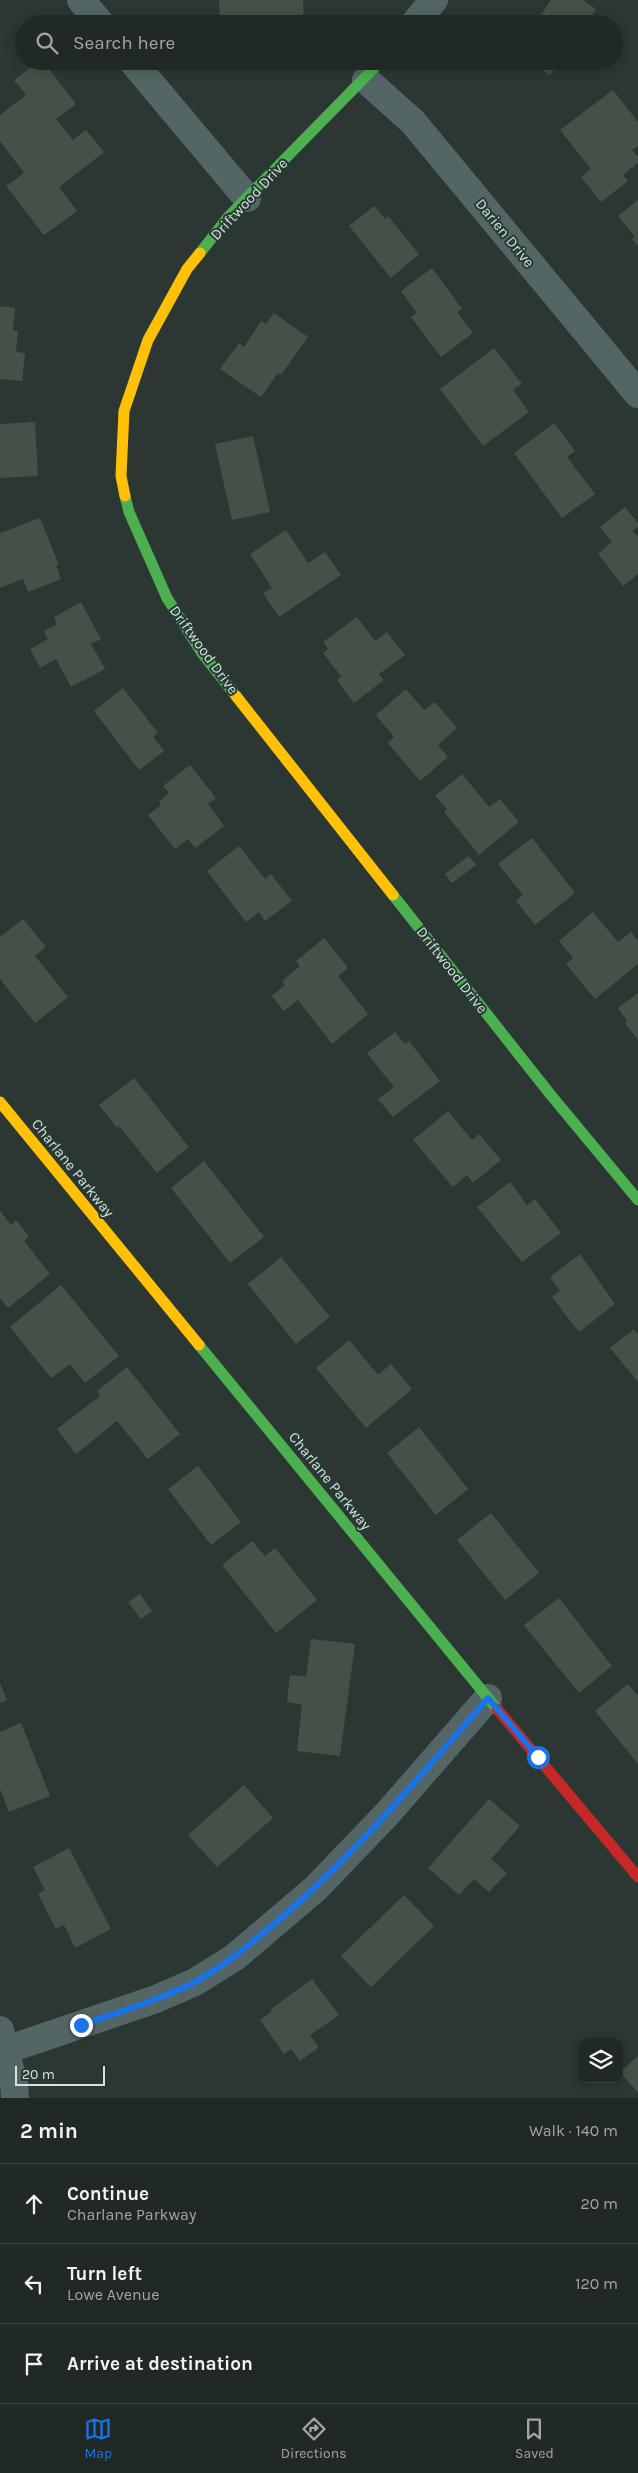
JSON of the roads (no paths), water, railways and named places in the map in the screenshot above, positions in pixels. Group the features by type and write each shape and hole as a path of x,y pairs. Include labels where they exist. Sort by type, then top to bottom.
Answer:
{"street":[{"path":"81,0 93,15"},
{"path":"422,15 434,0"},
{"path":"140,70 247,198"},
{"name":"Driftwood Drive","path":"374,70 229,216 186,270 148,340 124,411 121,476 129,512 167,598 202,653 550,1094 638,1200"},
{"name":"Darien Drive","path":"374,70 414,122 638,394"},
{"name":"Charlane Parkway","path":"0,1102 488,1698 638,1877"},
{"path":"15,2098 3,2040 156,1999 195,1982 235,1957 316,1888 387,1814 488,1698"}]}
